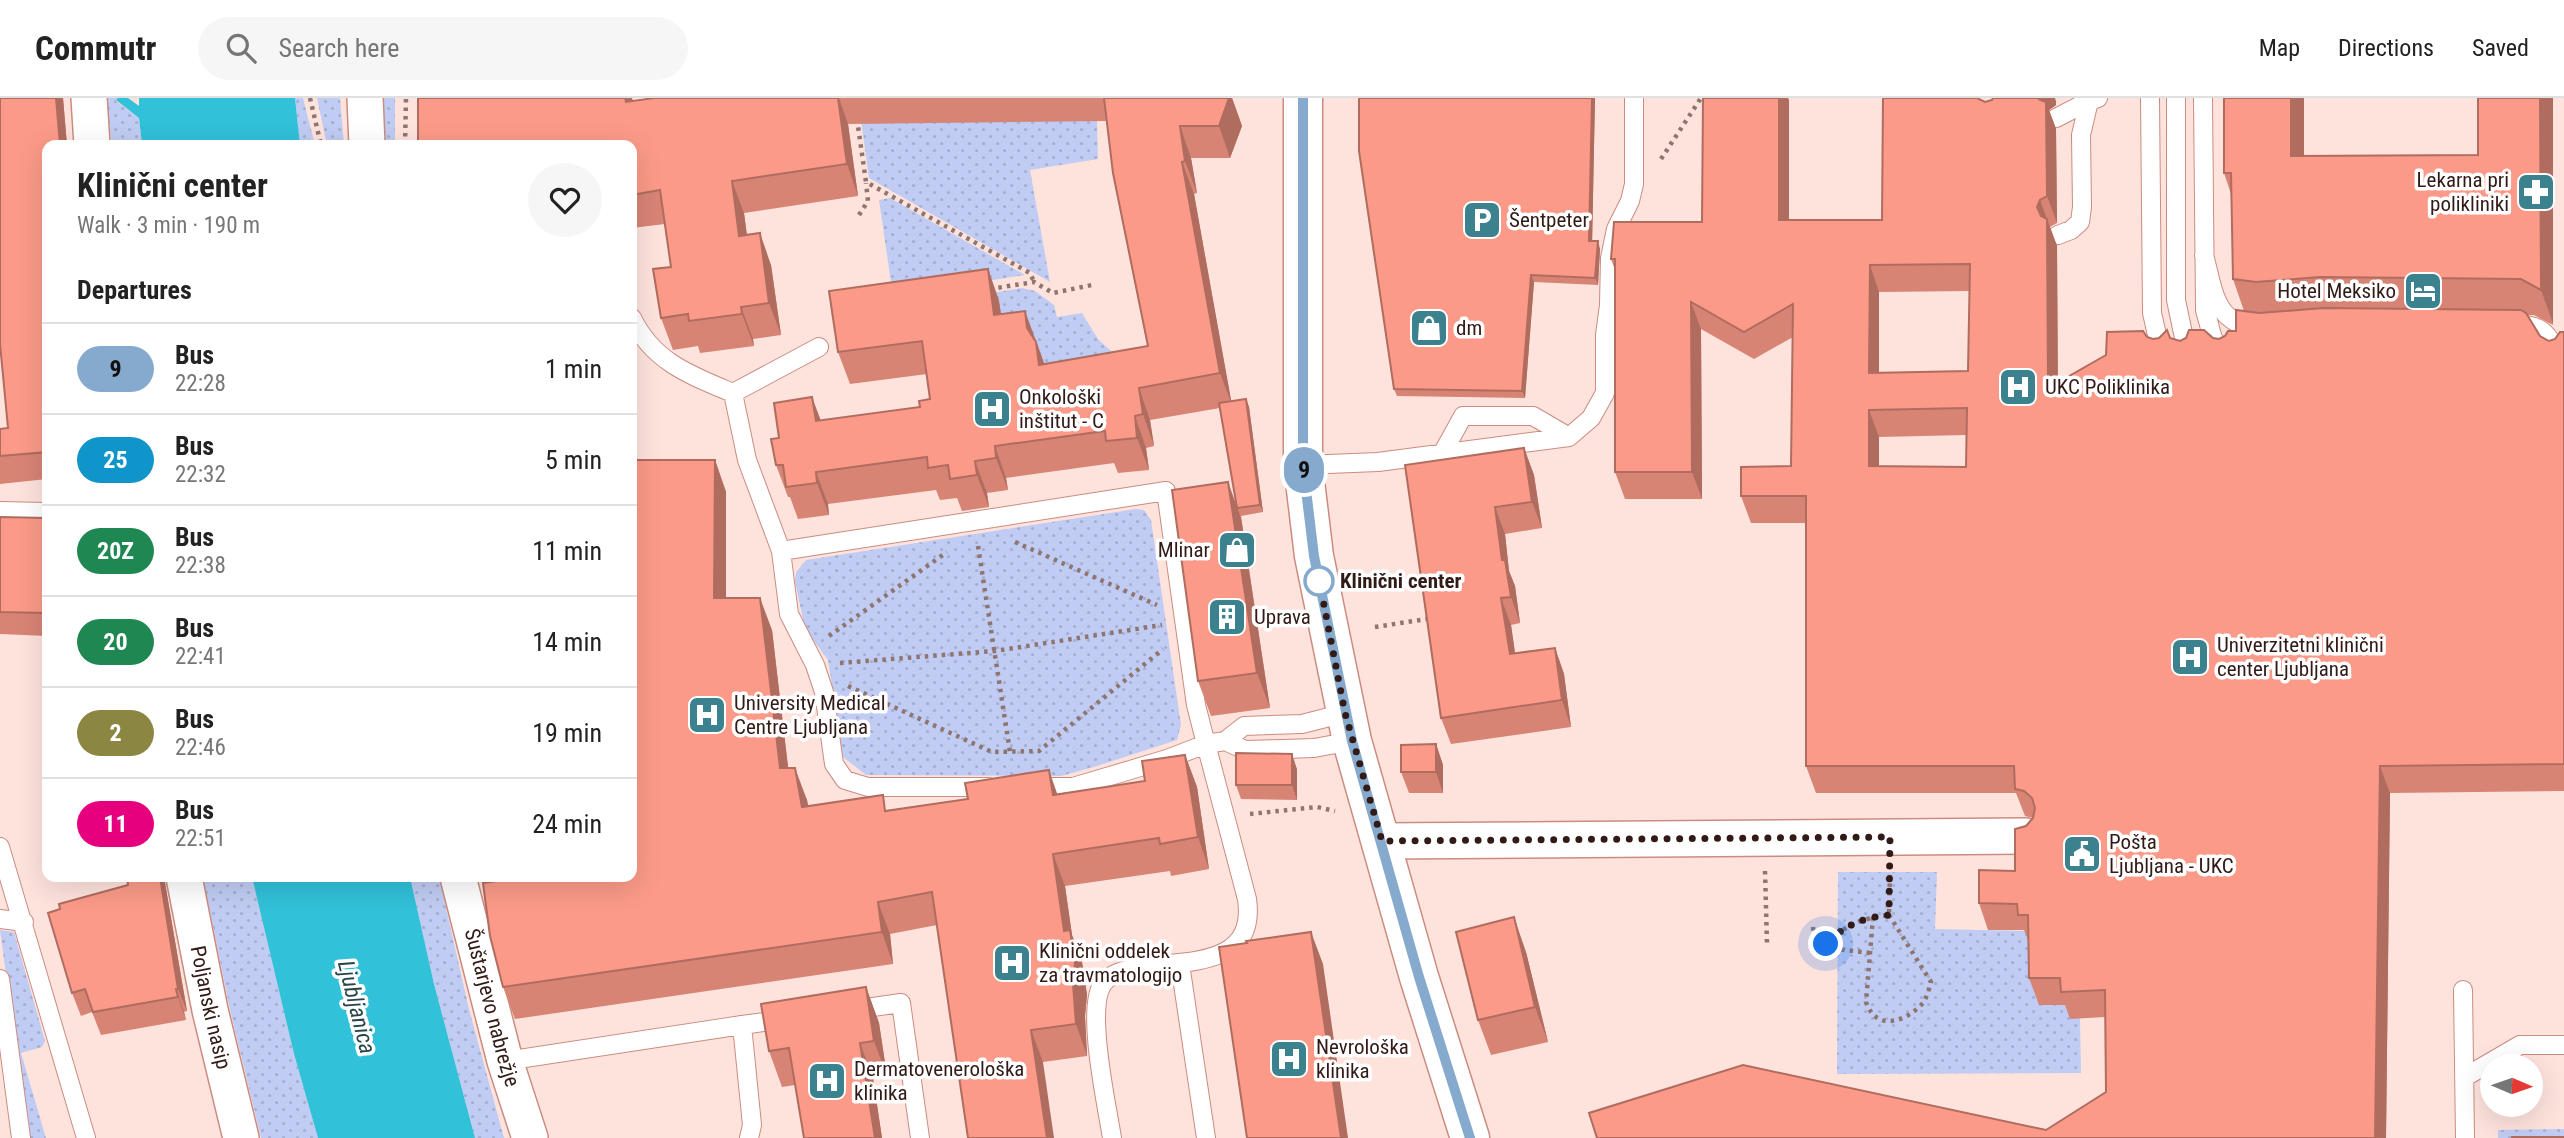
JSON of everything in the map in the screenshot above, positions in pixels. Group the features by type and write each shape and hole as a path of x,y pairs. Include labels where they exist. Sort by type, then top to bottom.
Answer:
{"main road":[{"path":"1303,98 1303,465 1314,556 1349,727 1419,977 1470,1138"}],"street":[{"path":"89,98 92,140"},
{"path":"365,98 367,140"},
{"path":"1382,841 2025,836"},
{"name":"Poljanski nasip","path":"185,882 210,1010 241,1138"},
{"name":"Šuštarjevo nabrežje","path":"459,882 505,1061 530,1138"}],"lane":[{"path":"1303,465 1378,462 1569,436 1591,418 1605,393 1605,335 1610,258 1616,229 1630,201 1634,184 1634,98"},
{"path":"2150,98 2152,313 2164,355"},
{"path":"2176,98 2176,300 2188,357"},
{"path":"2203,98 2207,324 2213,339 2227,355"},
{"path":"2056,118 2090,99"},
{"path":"2058,235 2071,230 2080,222 2081,135 2090,99"},
{"path":"2204,255 2217,304 2224,316 2240,326 2278,328"},
{"path":"637,324 674,368 733,393 747,460 781,551 789,614 815,665 824,692 834,764 845,780 867,787 1073,787 1167,759 1206,744 1224,741 1244,726 1302,724 1349,727"},
{"path":"2486,324 2534,326 2544,331 2559,357"},
{"path":"733,393 819,347"},
{"path":"1442,454 1463,416 1533,416 1569,436"},
{"path":"781,551 1166,491 1196,705 1249,912 1247,928 1235,945 1215,956 1118,973 1102,984 1096,1002 1096,1026 1112,1138"},
{"path":"0,511 42,512"},
{"path":"1224,741 1245,750 1314,748 1349,727"},
{"path":"0,847 86,1138"},
{"path":"0,919 24,922"},
{"path":"1180,964 1206,1138"},
{"path":"0,982 21,1138"},
{"path":"2463,990 2465,1138"},
{"path":"834,1012 901,1003 920,1138"},
{"path":"505,1061 808,1016"},
{"path":"741,1025 752,1125 749,1138"},
{"path":"2465,1077 2520,1045 2564,1045"}],"path":[{"path":"310,98 320,140"},
{"path":"405,98 405,140"},
{"path":"1634,184 1650,176 1701,98"},
{"path":"856,110 868,201 859,215"},
{"path":"866,182 1030,273 1034,282 1053,293 1092,285"},
{"path":"983,289 1034,282"},
{"path":"974,520 1010,752"},
{"path":"968,542 1003,538 1159,606 1185,622"},
{"path":"815,665 828,636 947,552"},
{"path":"1375,627 1433,618"},
{"path":"815,665 995,651 1185,622"},
{"path":"815,665 839,681 992,752 1039,751 1165,648 1185,622"},
{"path":"1225,814 1317,807 1339,812"},
{"path":"1765,837 1767,944"},
{"path":"1873,917 1867,1002 1870,1013 1881,1020 1892,1022 1910,1013 1924,1001 1931,982 1889,915 1890,837"},
{"path":"1870,953 1826,944 1840,930 1862,919 1889,915"},
{"path":"1813,927 1814,944"}],"shaded area":[{"path":"106,98 118,98 116,101 139,118 141,140 111,140"},
{"path":"295,98 303,98 314,140 299,140"},
{"path":"317,98 340,98 344,140 326,140"},
{"path":"380,98 395,98 395,140 382,140"},
{"path":"858,98 1097,121 1098,159 1030,170 1050,282 869,178"},
{"path":"890,198 1025,275 893,296 879,200"},
{"path":"1022,288 1035,291 1054,305 1057,317 1082,313 1098,339 1128,367 1048,374 1006,347 999,301 895,308"},
{"path":"1136,509 1144,510 1151,520 1181,725 1177,740 1061,776 866,775 843,757 828,660 805,629 795,581 796,572 806,560"},
{"path":"1838,872 1937,872 1935,929 2027,931 2055,972 2066,996 2070,1018 2080,1018 2081,1073 1837,1074"},
{"path":"204,882 253,882 294,1054 318,1138 261,1138 230,1010"},
{"path":"411,882 440,882 469,1009 504,1138 475,1138 434,984"},
{"path":"0,930 14,932 45,1041 42,1047 21,1053 46,1138 28,1138"},
{"path":"2564,1129 2564,1138 2498,1138 2498,1130"}],"water":[{"path":"128,98 139,106 139,98 295,98 299,140 141,140 139,118 116,100"},
{"name":"Ljubljanica","path":"253,882 411,882 434,984 475,1138 318,1138 294,1054"}],"building":[{"path":"0,98 56,98 60,140 42,140 42,452 0,456 0,429 8,428 0,344"},
{"path":"418,98 625,98 626,102 654,98 838,98 847,164 732,181 739,236 760,233 769,303 741,307 742,314 689,321 688,314 661,318 653,269 671,267 660,190 637,194 637,140 418,140"},
{"path":"1104,98 1229,98 1219,126 1180,126 1185,161 1182,162 1220,373 1139,388 1143,414 1135,416 1137,438 1106,441 1105,431 995,446 996,458 975,461 977,475 950,479 948,465 928,468 927,457 816,472 817,483 786,487 783,465 776,465 771,439 779,438 774,403 812,397 816,421 920,407 919,401 930,399 922,341 838,352 829,291 988,269 994,315 1025,311 1027,328 1036,342 1039,365 1148,346 1113,173"},
{"name":"Šentpeter","path":"1359,98 1592,98 1589,241 1598,241 1595,278 1531,275 1522,391 1394,389 1359,151"},
{"name":"Univerzitetni klinični center Ljubljana","path":"1703,98 1779,98 1779,220 1882,220 1883,98 1977,98 1985,102 1993,98 2038,98 2046,102 2047,196 2040,200 2037,207 2041,216 2047,219 2048,388 2106,355 2107,332 2143,331 2147,337 2153,339 2159,338 2167,330 2170,338 2180,341 2186,338 2189,330 2204,330 2213,338 2219,339 2228,331 2236,331 2236,310 2259,313 2324,308 2521,310 2526,313 2540,336 2549,341 2564,332 2564,764 2380,766 2375,1138 1597,1138 1589,1113 1743,1065 2046,1130 2106,1092 2105,990 2061,992 2060,978 2029,978 2028,915 2018,915 2017,904 1979,903 1979,870 2015,871 2015,829 2026,826 2033,818 2035,808 2032,798 2024,791 2015,789 2014,766 1806,766 1806,496 1741,496 1741,467 1791,466 1793,304 1744,332 1691,302 1692,472 1615,472 1615,259 1611,259 1614,222 1702,222","holes":["1970,264 1968,371 1869,373 1870,265","1967,408 1966,467 1869,466 1869,410"]},
{"path":"2224,98 2291,98 2291,156 2478,155 2478,98 2540,98 2541,290 2521,279 2320,277 2256,282 2233,279 2231,173 2224,173"},
{"path":"1246,399 1260,505 1237,508 1219,403"},
{"path":"1524,448 1532,502 1495,507 1502,560 1505,560 1511,597 1501,598 1510,654 1555,648 1562,700 1441,718 1405,465"},
{"path":"637,460 715,460 714,598 760,598 780,768 795,768 802,807 883,795 885,811 968,799 965,783 1049,770 1053,795 1145,781 1142,761 1185,755 1198,837 1160,844 1159,838 1053,854 1064,931 1070,930 1075,963 1073,984 1076,1024 1031,1030 1047,1138 968,1138 932,892 878,902 882,932 503,987 490,936 483,883 637,882"},
{"name":"Uprava","path":"1228,482 1257,673 1198,681 1172,490"},
{"path":"0,517 42,518 42,613 0,612"},
{"path":"1436,744 1436,772 1401,772 1401,745"},
{"path":"1236,753 1292,754 1292,785 1236,785"},
{"path":"128,882 161,882 178,997 93,1012 85,989 72,993 48,913 60,909 59,904 128,885"},
{"path":"1514,917 1535,1007 1478,1020 1456,932"},
{"name":"Nevrološka klinika","path":"1311,932 1341,1138 1247,1138 1219,947"},
{"name":"Dermatovenerološka klinika","path":"866,987 874,1041 860,1043 875,1138 804,1138 789,1048 769,1051 761,1004"},
{"path":"2564,1137 2564,1138 2512,1138"}],"bus line":[{"name":"9","path":"1303,98 1303,465 1314,556 1352,741 1419,977 1470,1138"}],"place":[{"name":"Lekarna pri polikliniki","path":"2536,192"},
{"name":"Šentpeter","path":"1482,220"},
{"name":"Hotel Meksiko","path":"2423,291"},
{"name":"dm","path":"1429,328"},
{"name":"UKC Poliklinika","path":"2018,387"},
{"name":"Onkološki inštitut - C","path":"992,409"},
{"name":"Mlinar","path":"1237,550"},
{"name":"Klinični center","path":"1319,581"},
{"name":"Uprava","path":"1227,617"},
{"name":"Univerzitetni klinični center Ljubljana","path":"2190,657"},
{"name":"University Medical Centre Ljubljana","path":"707,715"},
{"name":"Pošta Ljubljana - UKC","path":"2082,854"},
{"name":"Klinični oddelek za travmatologijo","path":"1012,963"},
{"name":"Nevrološka klinika","path":"1289,1059"},
{"name":"Dermatovenerološka klinika","path":"827,1081"}],"route":[{"path":"1319,581 1318,574 1345,713 1382,841 1890,837 1889,915 1862,919 1840,930 1826,944"}]}
